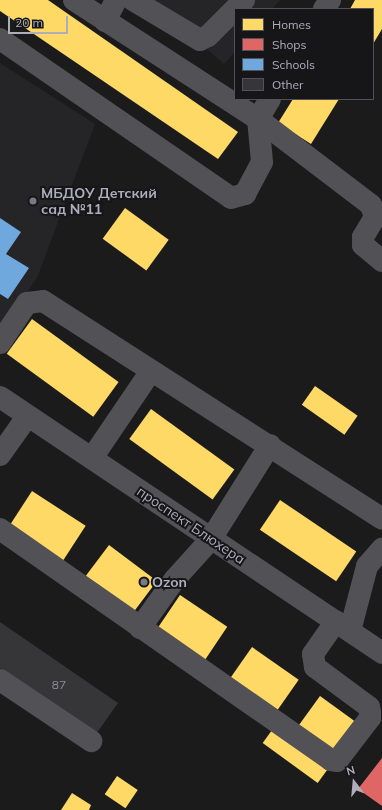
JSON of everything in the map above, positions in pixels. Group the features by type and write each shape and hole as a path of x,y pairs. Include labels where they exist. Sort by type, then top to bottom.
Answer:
{"street":[{"path":"74,0 258,119 371,205 375,217 363,237 363,246 382,261"},
{"path":"105,21 116,0"},
{"path":"133,0 200,40 208,36 234,10"},
{"path":"236,8 244,0"},
{"path":"0,39 231,198 245,194 262,162 258,119 269,100"},
{"path":"0,343 27,303 43,301 151,371 270,445 382,519"},
{"path":"92,458 151,371"},
{"name":"проспект Блюхера","path":"0,397 27,417 92,458 382,652"},
{"path":"0,455 27,417"},
{"path":"140,628 174,579 211,539 270,445"},
{"path":"0,529 331,760 338,761 370,718 369,706 315,667 313,654 343,626 367,566 382,549"},
{"path":"0,680 91,741"}],"shaded area":[{"path":"151,0 280,0 273,8 234,8 234,53 224,64"},
{"name":"МБДОУ Детский сад №11","path":"0,63 95,124 37,278 0,331"}],"building: Homes":[{"path":"0,0 48,0 238,132 218,159 0,11"},
{"path":"355,0 382,0 382,29 374,42 374,8 351,8"},
{"path":"292,100 338,100 311,144 278,123"},
{"path":"125,208 169,240 146,270 103,239"},
{"path":"32,319 119,382 93,417 7,354"},
{"path":"315,386 358,416 344,435 302,405"},
{"path":"151,409 234,470 213,499 129,439"},
{"path":"32,491 86,526 63,561 9,526"},
{"path":"280,500 356,551 336,581 260,530"},
{"path":"109,545 157,581 133,612 86,576"},
{"path":"180,595 227,627 204,662 157,630"},
{"path":"252,647 299,680 276,712 230,679"},
{"path":"320,696 360,725 338,755 298,726"},
{"path":"275,726 330,766 318,783 263,743"},
{"path":"117,776 138,790 125,808 105,794"},
{"path":"72,793 91,805 89,810 61,810"}],"building: Shops":[{"path":"382,758 382,806 358,789"}],"building: Schools":[{"path":"0,218 21,232 6,254 29,268 8,299 0,294"}],"building: Other":[{"path":"0,622 118,703 96,734 0,668"}],"place":[{"name":"МБДОУ Детский сад №11","path":"33,201"},
{"name":"Ozon","path":"144,582"}]}
